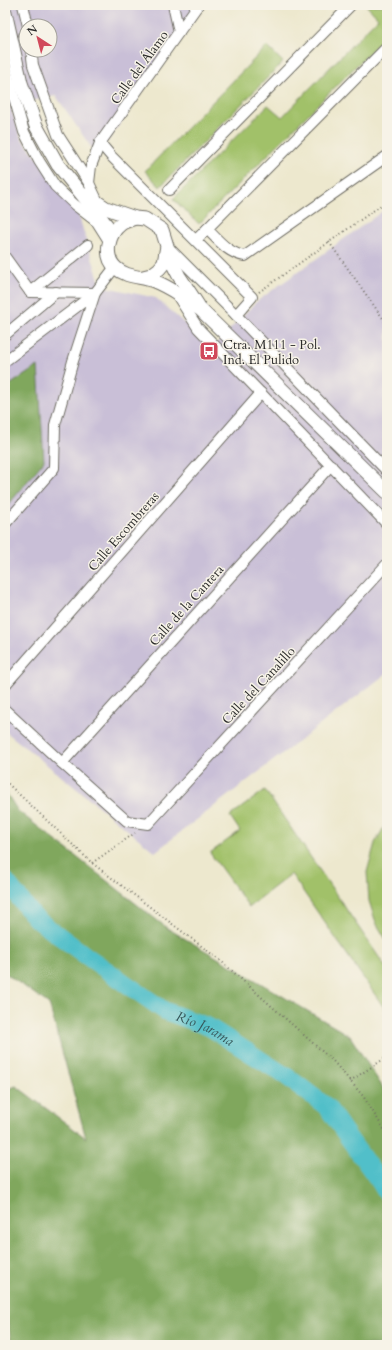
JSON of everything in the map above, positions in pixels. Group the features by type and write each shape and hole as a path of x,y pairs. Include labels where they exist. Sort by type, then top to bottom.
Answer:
{"main road":[{"path":"5,12 21,84 36,126 58,165 86,188 98,202 106,208 135,218 145,219 155,224 162,230 167,250 179,276 201,310"},
{"path":"86,188 111,237"},
{"path":"135,218 122,223 111,237 109,251 111,260 116,267 124,274 133,277 151,275 164,263 167,250"},
{"path":"143,277 175,292 201,310 387,492"}],"street":[{"path":"23,5 26,18"},
{"path":"173,5 179,32"},
{"name":"Calle del Álamo","path":"86,188 91,166 100,143 198,5"},
{"path":"168,190 351,5"},
{"path":"196,240 387,46"},
{"path":"32,58 33,65 58,135 86,188"},
{"path":"5,66 24,132 39,161 55,186 75,205 97,222 111,237"},
{"path":"5,82 14,94"},
{"path":"100,143 111,156 252,297 236,314"},
{"path":"207,229 222,245 236,255 245,256 387,156"},
{"path":"30,292 88,245"},
{"path":"167,250 236,314 387,471"},
{"path":"5,257 30,292"},
{"path":"5,360 95,293 116,267"},
{"path":"30,292 95,293"},
{"path":"5,335 56,292"},
{"path":"175,292 198,328 387,524"},
{"path":"5,524 54,468 55,425 73,361 95,293"},
{"name":"Calle Escombreras","path":"5,686 261,393"},
{"name":"Calle de la Cantera","path":"62,763 331,465"},
{"name":"Calle del Canalillo","path":"148,824 387,564"},
{"path":"5,710 127,821 148,824"}],"path":[{"path":"252,297 387,201"},
{"path":"330,242 387,324"},
{"path":"5,781 92,863 221,962 333,1061 363,1096 387,1134"},
{"path":"92,863 148,824"},
{"path":"350,1081 387,1057"}],"shaded area":[{"path":"5,5 204,5 97,156 56,96 10,105 21,138 74,201 101,286 156,298 212,348 256,302 387,208 387,673 155,852 5,731"}],"green space":[{"path":"366,5 387,5 387,35 199,224 173,199 268,105 282,117 378,18"},
{"path":"267,46 283,62 160,187 145,171"},
{"path":"38,366 44,461 5,509 5,388"},
{"path":"265,790 387,969 387,1012 291,874 249,907 210,853 240,831 230,816"},
{"path":"5,791 18,811 167,928 350,1036 387,1094 387,1345 12,1345 5,1311 5,1090 16,1086 86,1138 49,1004 5,973"},
{"path":"387,822 387,941 376,923 369,901 367,872 375,843"}],"waterway":[{"name":"Río Jarama","path":"5,880 35,918 85,955 165,1011 209,1027 286,1076 327,1107 387,1194"}],"place":[{"name":"Ctra. M111 - Pol. Ind. El Pulido","path":"209,351"}]}
